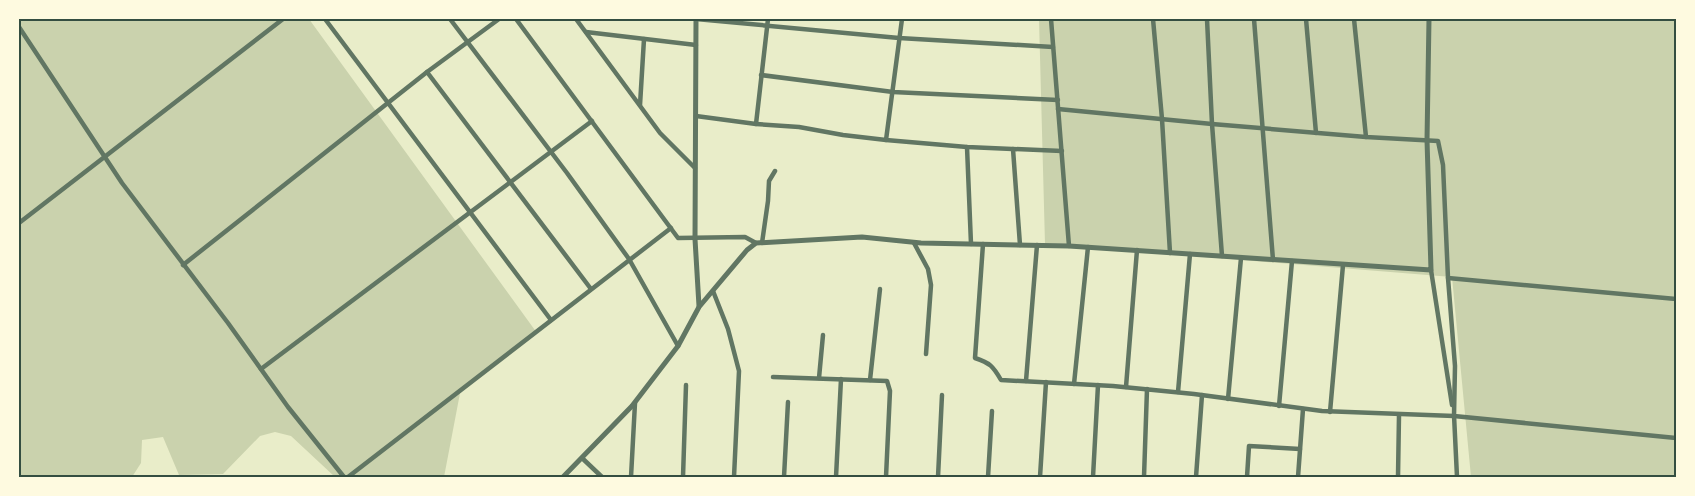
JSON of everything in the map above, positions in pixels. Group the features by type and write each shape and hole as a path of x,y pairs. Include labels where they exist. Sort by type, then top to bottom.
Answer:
{"street":[{"path":"19,222 283,19"},
{"path":"325,19 551,320"},
{"path":"450,19 630,259 678,346"},
{"path":"183,265 388,102 499,19"},
{"path":"516,19 678,238 745,237 759,243 862,238 914,243 1069,246 1431,270"},
{"path":"576,19 660,133 696,168"},
{"path":"699,307 695,239 696,19 899,38 1053,47"},
{"path":"756,124 768,19"},
{"path":"886,140 902,19"},
{"path":"1051,19 1069,246"},
{"path":"1153,19 1162,119 1170,253"},
{"path":"1207,19 1212,124 1222,256"},
{"path":"1254,19 1273,260"},
{"path":"1306,19 1316,133"},
{"path":"1354,19 1366,137"},
{"path":"1429,19 1427,140 1431,270 1454,416"},
{"path":"19,27 122,183 288,407 344,477"},
{"path":"586,32 696,45"},
{"path":"640,105 644,39"},
{"path":"427,72 591,289"},
{"path":"761,75 893,92 1058,100"},
{"path":"1058,109 1316,133 1438,141 1443,165 1448,278 1455,366 1454,416 1457,477"},
{"path":"696,116 756,124 799,127 886,140 967,147 1062,151"},
{"path":"261,369 592,121"},
{"path":"967,147 971,244"},
{"path":"1013,149 1020,245"},
{"path":"563,477 635,402 678,346 699,307 747,250 759,243 768,201 768,181 776,170"},
{"path":"348,477 671,228"},
{"path":"914,243 928,269 931,285 926,354"},
{"path":"983,244 975,358 988,363 994,368 1001,380 1126,387 1330,412 1454,416 1676,438"},
{"path":"1026,381 1037,245"},
{"path":"1074,384 1088,247"},
{"path":"1126,387 1137,250"},
{"path":"1178,392 1190,254"},
{"path":"1228,399 1240,258"},
{"path":"1279,406 1292,261"},
{"path":"1330,412 1343,264"},
{"path":"1448,278 1676,299"},
{"path":"870,380 880,289"},
{"path":"714,291 728,329 739,371 734,477"},
{"path":"819,378 824,335"},
{"path":"773,377 887,381 890,391 886,477"},
{"path":"836,477 841,379"},
{"path":"1040,477 1046,382"},
{"path":"683,477 686,385"},
{"path":"1093,477 1098,385"},
{"path":"1144,477 1146,389"},
{"path":"938,477 942,395"},
{"path":"1196,477 1202,395"},
{"path":"631,477 635,402"},
{"path":"784,477 788,402"},
{"path":"1298,477 1303,409"},
{"path":"988,477 992,411"},
{"path":"1398,477 1399,415"},
{"path":"1247,477 1249,446 1300,449"},
{"path":"582,458 602,477"}],"green space":[{"path":"19,19 309,19 537,333 461,388 444,477 335,477 291,436 275,432 260,436 223,474 179,475 163,437 142,440 141,463 132,477 19,477"},
{"path":"1039,19 1676,19 1676,477 1471,477 1452,277 1045,244"}]}
